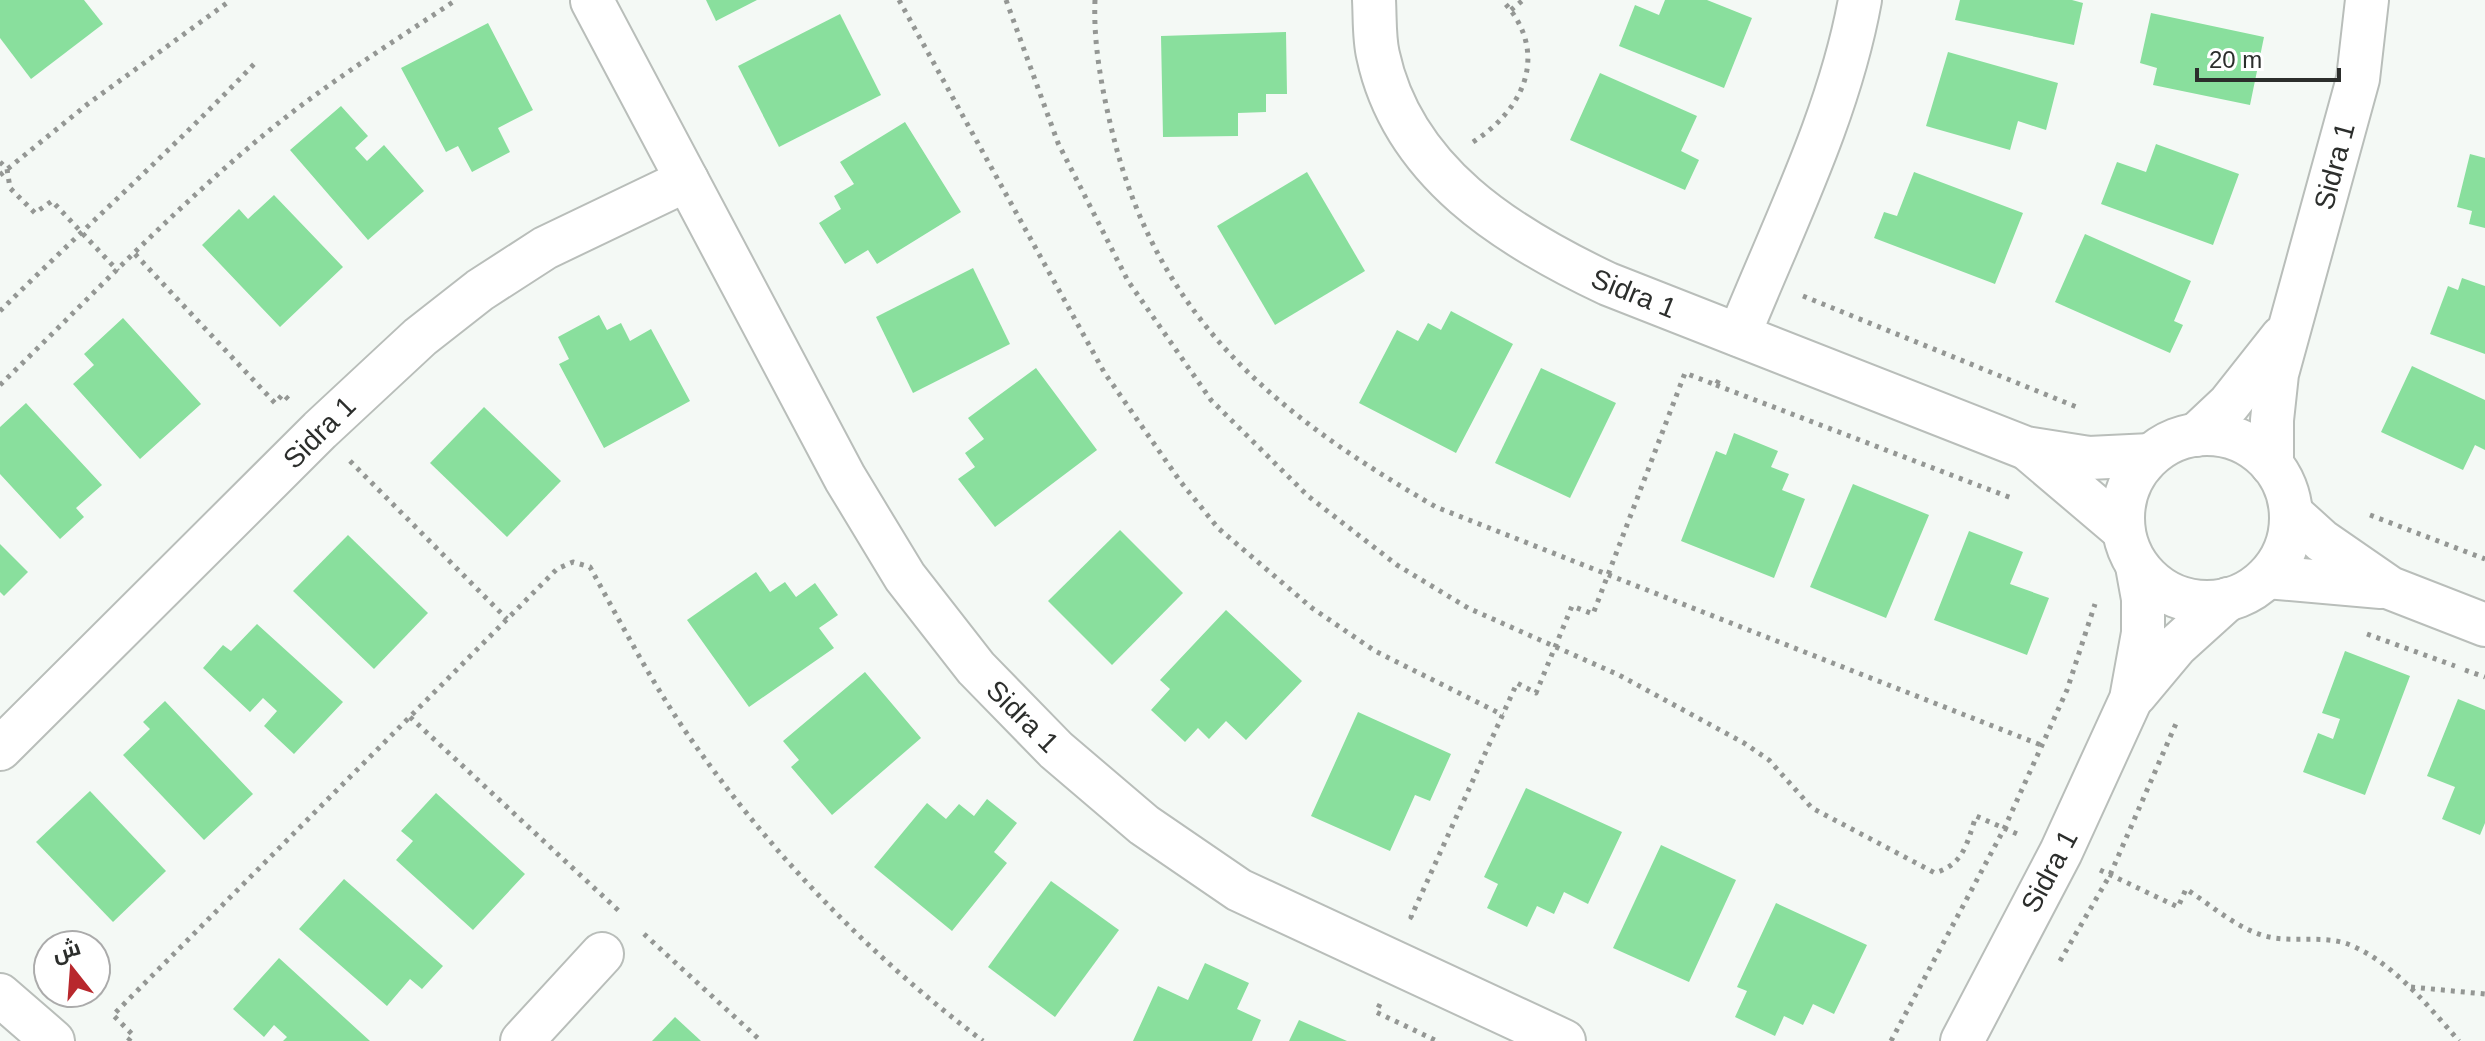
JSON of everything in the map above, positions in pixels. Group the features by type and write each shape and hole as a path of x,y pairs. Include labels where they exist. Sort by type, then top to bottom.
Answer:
{"street":[{"name":"Sidra 1","path":"1374,0 1377,54 1400,118 1431,164 1490,218 1546,255 1608,284 2026,448"},
{"path":"1739,335 1830,108 1853,37 1860,0"},
{"name":"Sidra 1","path":"2272,465 2272,420 2287,329 2358,79 2367,0"},
{"name":"Sidra 1","path":"592,1 845,478 905,577 976,668 1056,750 1144,825 1239,890 1564,1041"},
{"name":"Sidra 1","path":"0,749 320,430 420,337 480,290 545,248 687,180"},
{"path":"2196,435 2229,404 2287,329"},
{"path":"2026,448 2130,548 2155,585 2177,597 2202,602 2228,599 2248,591 2267,577 2289,537 2291,513 2288,496 2272,465 2251,446 2224,436 2196,435 2172,441 2151,455 2134,477 2124,503 2130,548 2143,599 2143,633 2131,699"},
{"path":"2026,448 2089,458 2151,455"},
{"path":"2291,513 2322,541 2390,588 2485,625"},
{"path":"2267,577 2390,588"},
{"path":"2131,699 2176,646 2228,599"},
{"name":"Sidra 1","path":"1962,1041 2061,852 2131,699"},
{"path":"522,1041 602,954"},
{"path":"0,995 53,1041"}],"path":[{"path":"0,175 101,94 231,0"},
{"path":"0,385 271,129 348,72 456,0"},
{"path":"899,0 1104,372 1180,481 1218,528 1312,608 1375,651 1503,715"},
{"path":"1006,0 1058,143 1128,281 1211,400 1308,496 1397,565 1468,608 1619,675 1744,743 1769,760 1812,808 1935,873 1951,868 1963,855 1976,816 2178,907 2186,889 2234,922 2264,936 2317,938 2355,947 2410,987 2459,1041"},
{"path":"1095,0 1103,94 1125,182 1162,264 1213,338 1279,404 1355,460 1436,507 2041,745"},
{"path":"1431,164 1484,135 1508,115 1520,95 1527,74 1527,51 1522,29 1502,0"},
{"path":"1511,10 1523,0"},
{"path":"0,311 207,114 256,62"},
{"path":"0,162 7,169 10,188 35,213 52,201 118,271"},
{"path":"1761,279 2093,413"},
{"path":"1716,385 1739,335"},
{"path":"1399,964 1419,921 1411,917 1517,683 1536,693 1572,606 1593,614 1685,373 2018,501"},
{"path":"2365,513 2485,559"},
{"path":"128,1041 133,1035 113,1015 557,569 573,562 590,567 644,665 694,745 811,891 879,958 983,1041"},
{"path":"1891,1041 2004,829 2067,690 2099,592"},
{"path":"2356,630 2485,677"},
{"path":"2058,964 2110,875 2179,715"},
{"path":"410,717 629,921"},
{"path":"640,930 761,1041"},
{"path":"2410,987 2485,994"}],"building":[{"path":"0,0 84,0 103,24 31,79 0,38"},
{"path":"706,0 757,0 716,21"},
{"path":"1665,0 1707,0 1752,18 1724,88 1619,46 1635,5 1659,15"},
{"path":"1960,0 2072,0 2083,3 2074,45 1955,20"},
{"path":"2151,13 2264,37 2250,105 2153,85 2157,68 2140,63"},
{"path":"840,14 881,95 779,147 738,66"},
{"path":"488,23 533,110 498,128 510,152 472,172 458,146 446,152 401,68"},
{"path":"1286,32 1287,94 1266,94 1266,112 1238,113 1238,136 1163,137 1161,36"},
{"path":"1948,52 2058,83 2046,130 2018,121 2010,150 1926,126"},
{"path":"1600,73 1697,116 1681,151 1699,160 1685,190 1570,140"},
{"path":"341,106 368,136 355,148 367,161 384,145 424,191 368,240 290,150"},
{"path":"905,122 961,212 877,264 868,250 845,264 819,223 841,209 834,196 854,184 840,162"},
{"path":"2156,144 2239,174 2213,245 2101,204 2117,162 2146,172"},
{"path":"2470,154 2485,158 2485,228 2469,224 2472,211 2457,207"},
{"path":"1307,172 1365,271 1275,325 1217,226"},
{"path":"1914,172 2023,213 1995,284 1874,238 1884,212 1897,216"},
{"path":"274,195 343,267 280,327 202,245 239,209 248,219"},
{"path":"2085,234 2191,281 2174,321 2183,325 2170,353 2055,302"},
{"path":"973,268 1010,344 913,393 876,317"},
{"path":"2462,278 2485,286 2485,354 2430,334 2448,286 2458,290"},
{"path":"1451,311 1513,344 1456,453 1359,403 1397,330 1418,341 1428,323 1441,330"},
{"path":"599,315 607,330 621,323 630,341 651,329 690,401 604,448 559,364 569,359 558,337"},
{"path":"123,318 201,404 140,459 73,384 94,365 84,354"},
{"path":"2412,366 2485,400 2485,450 2475,445 2463,470 2381,432"},
{"path":"1036,368 1097,450 995,527 958,479 975,467 965,453 984,439 968,418"},
{"path":"1541,368 1616,403 1570,498 1495,463"},
{"path":"26,403 102,485 76,508 84,517 60,539 0,474 0,427"},
{"path":"484,407 561,481 507,537 430,463"},
{"path":"1734,433 1778,451 1771,467 1789,474 1782,490 1805,499 1774,578 1681,541 1716,451 1726,455"},
{"path":"1853,484 1929,515 1886,618 1810,587"},
{"path":"1120,530 1183,593 1112,665 1048,601"},
{"path":"1969,531 2023,552 2010,584 2049,598 2027,655 1934,620"},
{"path":"348,535 428,613 374,669 293,591"},
{"path":"0,544 28,572 4,596 0,592"},
{"path":"756,572 770,592 785,582 796,597 815,583 838,615 819,628 834,648 749,707 687,620"},
{"path":"1226,610 1302,681 1246,740 1226,721 1209,739 1198,728 1185,742 1151,710 1170,689 1160,680"},
{"path":"257,624 343,702 294,754 264,726 277,711 263,698 250,712 203,668 223,645 231,651"},
{"path":"2345,651 2410,676 2365,795 2303,772 2318,733 2333,739 2340,719 2322,713"},
{"path":"865,672 921,738 832,815 791,767 799,760 783,741"},
{"path":"2458,699 2485,710 2485,823 2480,835 2442,819 2455,787 2427,776"},
{"path":"165,701 253,794 204,840 123,755 150,729 143,722"},
{"path":"1358,712 1451,754 1430,801 1415,795 1390,851 1311,816"},
{"path":"1526,788 1622,832 1588,904 1564,892 1554,914 1537,906 1527,927 1487,908 1498,884 1484,877"},
{"path":"90,791 166,871 113,922 36,842"},
{"path":"436,793 525,874 473,930 396,860 413,841 401,831"},
{"path":"987,799 1017,823 994,852 1007,863 952,931 874,867 927,803 946,819 959,804 974,816"},
{"path":"1661,845 1736,880 1689,982 1613,948"},
{"path":"344,879 443,966 422,989 410,979 387,1006 299,929"},
{"path":"1051,881 1119,930 1055,1017 988,967"},
{"path":"1776,903 1867,945 1834,1014 1813,1004 1803,1025 1784,1016 1775,1036 1735,1017 1747,991 1737,987"},
{"path":"279,958 370,1041 283,1041 287,1037 274,1025 264,1037 233,1009"},
{"path":"1205,963 1249,983 1237,1009 1261,1020 1252,1041 1133,1041 1158,986 1188,1000"},
{"path":"675,1017 701,1041 652,1041"},
{"path":"1299,1020 1347,1041 1289,1041"}]}
